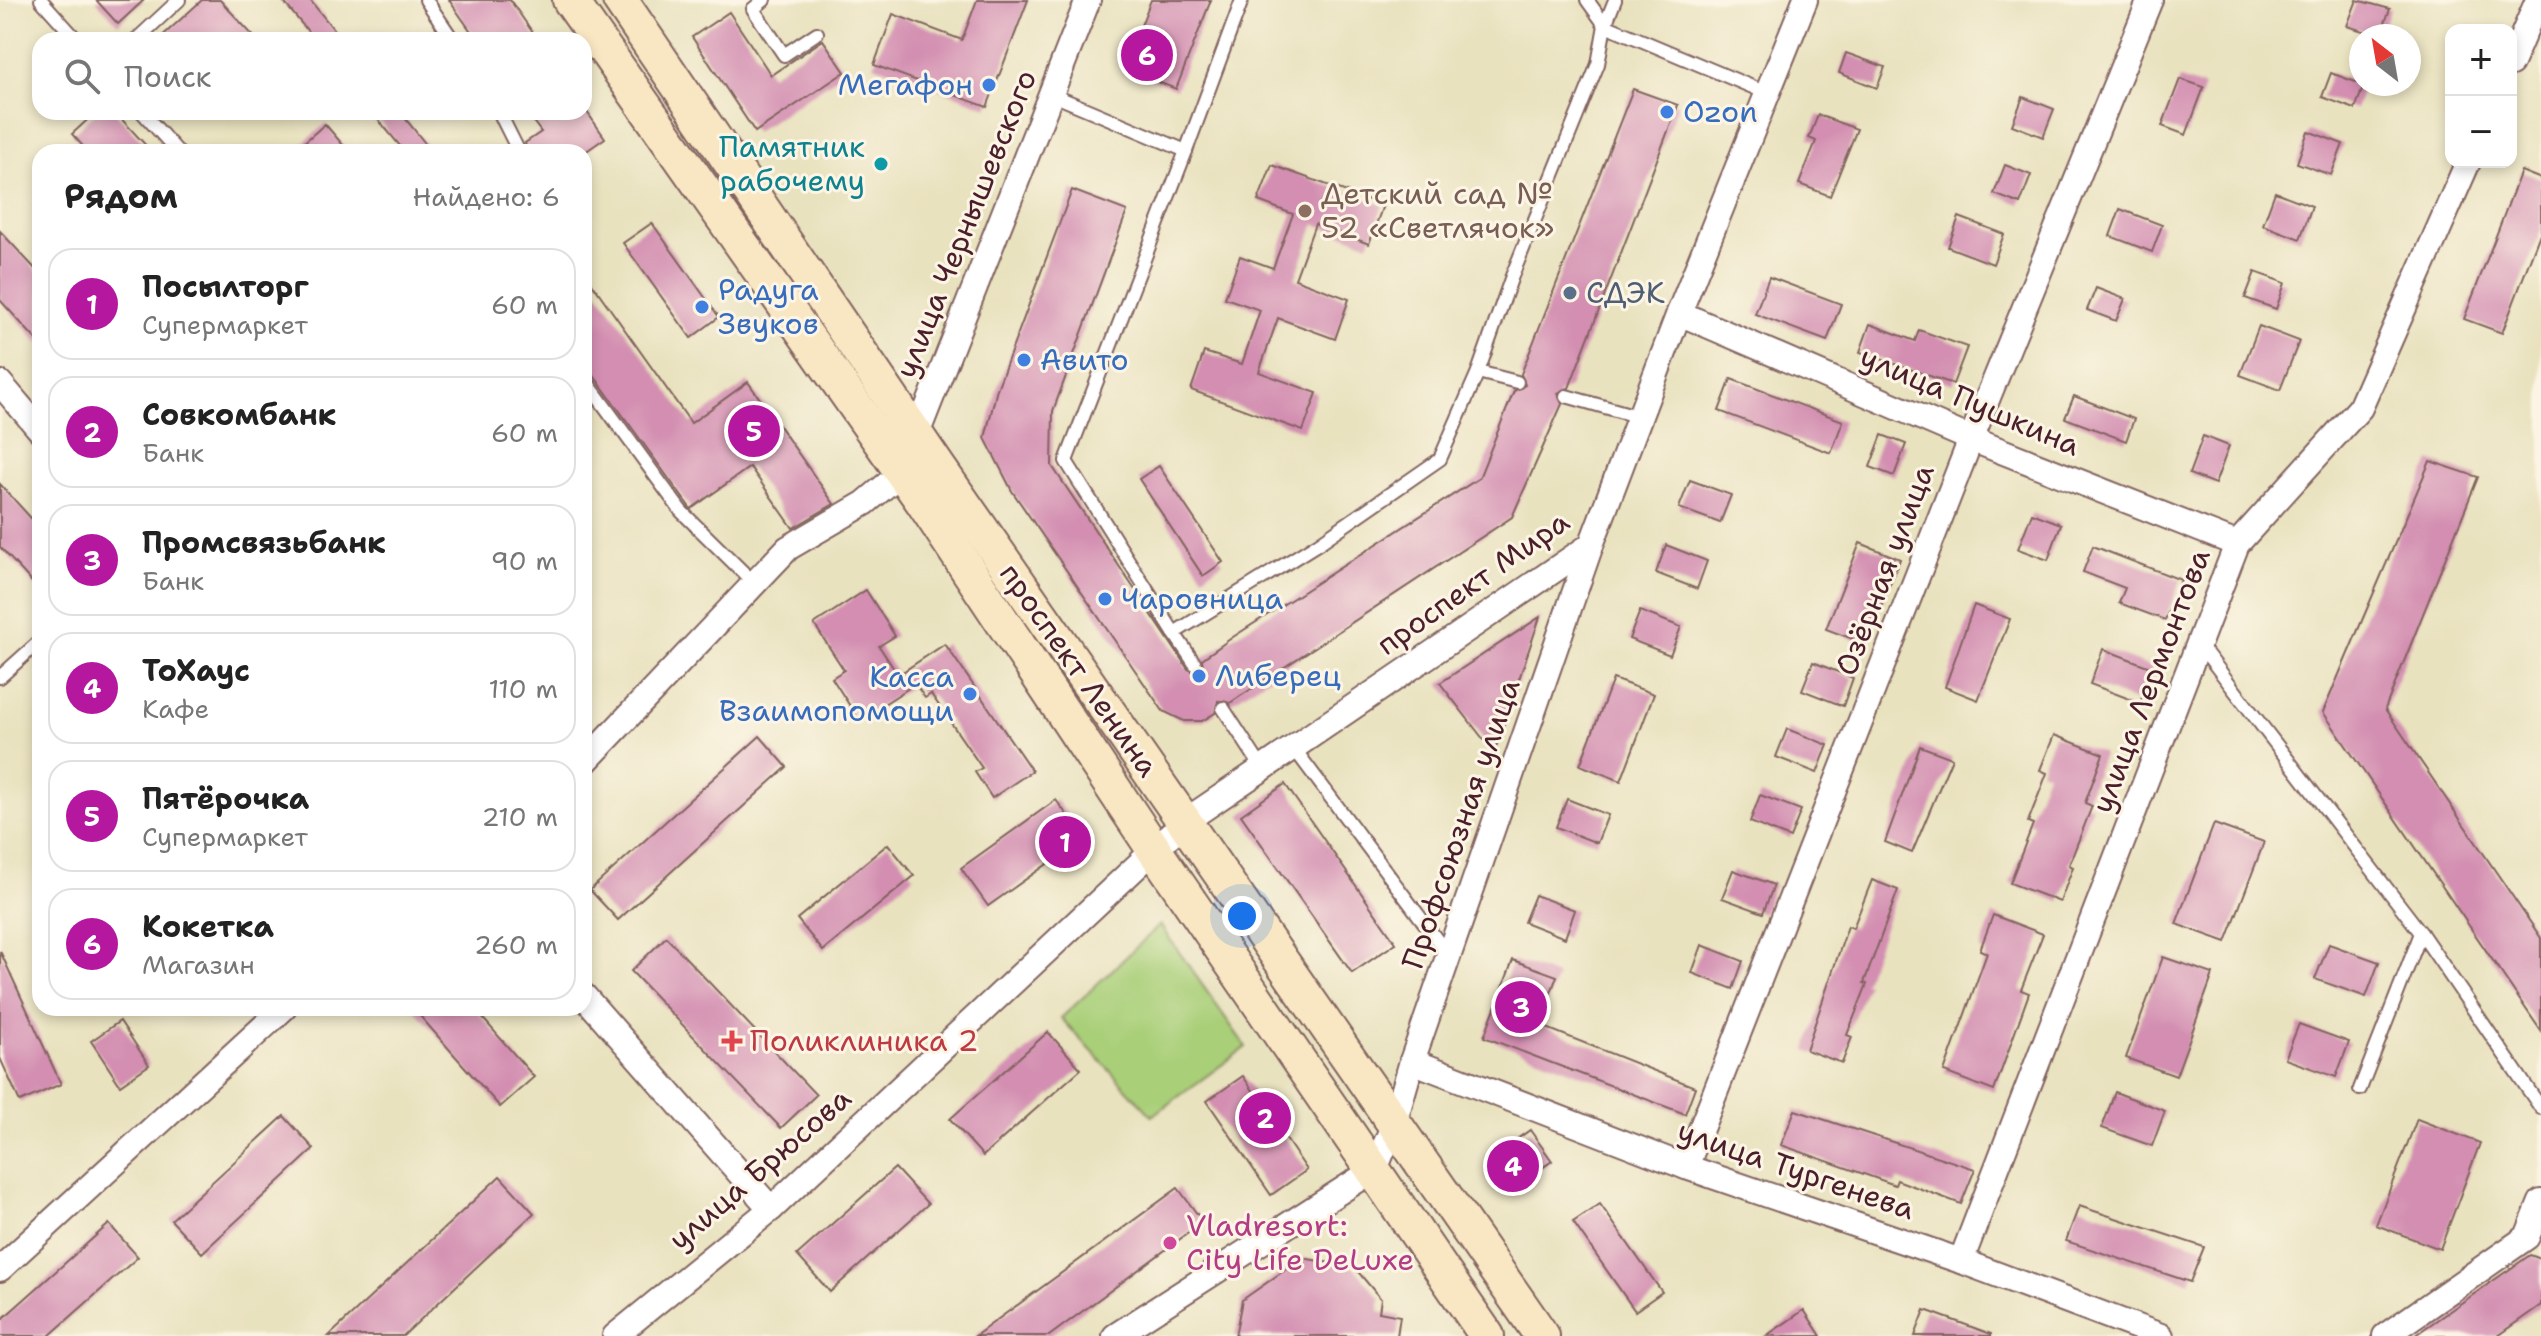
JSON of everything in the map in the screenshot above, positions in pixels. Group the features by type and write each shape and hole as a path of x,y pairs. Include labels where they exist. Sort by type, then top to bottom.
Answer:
{"main road":[{"name":"проспект Ленина","path":"570,0 902,472 1155,851 1487,1336"},
{"name":"проспект Ленина","path":"620,0 918,437 1542,1336"}],"street":[{"name":"улица Чернышевского","path":"902,472 1088,0"},
{"name":"проспект Мира","path":"1155,851 1184,822 1591,545 1679,313 1805,0"},
{"name":"Озёрная улица","path":"1686,1167 1971,439 2150,0"},
{"path":"2517,51 2536,15"},
{"name":"улица Лермонтова","path":"1961,1261 2237,544 2360,408 2465,168"},
{"name":"улица Пушкина","path":"1679,313 1971,439 2237,544"},
{"path":"0,383 32,421"},
{"path":"592,755 788,548 865,503 902,472"},
{"name":"Профсоюзная улица","path":"1375,1169 1394,1124 1412,1061 1591,545"},
{"name":"улица Брюсова","path":"626,1332 771,1209 1155,851"},
{"path":"592,1005 771,1209"},
{"path":"0,1269 275,1016"},
{"name":"улица Тургенева","path":"1412,1061 1686,1167 1961,1261 2161,1336"},
{"path":"1115,1336 1375,1169"},
{"path":"2385,1336 2527,1237 2541,1202"}],"lane":[{"path":"41,0 70,32"},
{"path":"145,32 179,0"},
{"path":"426,0 448,32"},
{"path":"764,0 753,9 784,55 817,33"},
{"path":"1195,664 1066,461 1242,0"},
{"path":"1587,0 1605,25 1769,94"},
{"path":"1174,633 1319,543 1440,459 1478,372 1512,276 1598,64 1605,25 1615,0"},
{"path":"1053,95 1186,151"},
{"path":"149,120 171,144"},
{"path":"503,120 515,144"},
{"path":"1478,372 1517,382"},
{"path":"592,389 681,511 755,584"},
{"path":"1566,396 1640,417"},
{"path":"2199,644 2421,933 2541,1108"},
{"path":"0,677 32,648"},
{"path":"1223,708 1262,768"},
{"path":"1293,747 1449,957"},
{"path":"2360,1089 2421,933"}],"green space":[{"path":"1160,925 1246,1047 1152,1116 1061,1018"}],"building":[{"path":"96,0 144,0 118,24"},
{"path":"202,0 220,0 250,32 167,32"},
{"path":"282,0 310,0 336,32 308,32"},
{"path":"449,0 510,0 532,32 471,32"},
{"path":"977,0 1028,0 987,107 874,65 893,14 962,40"},
{"path":"1151,0 1211,0 1176,89 1124,69"},
{"path":"2357,0 2390,9 2384,24 2347,26"},
{"path":"729,12 771,75 823,40 845,72 755,132 692,37"},
{"path":"1846,53 1885,67 1877,88 1839,73"},
{"path":"2331,73 2349,80 2349,96 2360,96 2355,109 2322,97"},
{"path":"2180,79 2204,87 2186,135 2162,126"},
{"path":"1633,89 1678,105 1569,388 1558,393 1562,404 1512,517 1230,703 1218,701 1215,713 1202,721 1184,721 1163,711 1012,491 985,438 997,389 1072,190 1127,211 1053,411 1052,466 1188,669 1196,673 1203,667 1202,659 1233,637 1479,478 1514,391 1525,385 1521,374"},
{"path":"2023,97 2054,109 2043,137 2012,125"},
{"path":"1818,115 1857,129 1830,196 1799,184 1816,141 1809,138"},
{"path":"592,119 605,138 592,147 592,144 525,144 541,132 532,120"},
{"path":"87,120 122,120 145,144 81,144 72,134"},
{"path":"379,120 406,120 426,144 398,144"},
{"path":"325,124 342,144 302,144"},
{"path":"2308,131 2343,144 2331,175 2297,163"},
{"path":"1272,165 1383,205 1369,244 1315,224 1295,279 1349,299 1335,339 1278,318 1259,372 1317,393 1303,431 1191,390 1204,352 1242,364 1260,310 1225,298 1240,256 1273,268 1293,214 1258,201"},
{"path":"2005,165 2031,175 2020,204 1994,194"},
{"path":"2521,171 2541,179 2541,231 2502,333 2464,319"},
{"path":"2275,192 2312,206 2300,239 2263,225"},
{"path":"2120,209 2162,225 2152,252 2110,236"},
{"path":"1959,217 2004,234 1993,264 1948,247"},
{"path":"652,223 719,317 691,338 623,243"},
{"path":"0,231 32,265 32,335 0,300"},
{"path":"2255,272 2285,283 2276,309 2245,298"},
{"path":"1769,277 1841,304 1827,341 1755,314"},
{"path":"592,283 691,423 748,382 834,504 793,528 750,467 691,509 592,373"},
{"path":"2096,288 2125,299 2116,321 2087,310"},
{"path":"1870,324 1915,341 1919,330 1967,347 1953,384 1860,352"},
{"path":"2259,326 2299,341 2280,390 2240,375"},
{"path":"1731,379 1843,421 1831,453 1719,411"},
{"path":"2074,396 2134,419 2126,441 2065,418"},
{"path":"1882,435 1906,444 1894,476 1870,467"},
{"path":"2203,436 2229,446 2215,484 2189,474"},
{"path":"2430,461 2478,477 2385,709 2541,938 2541,1031 2323,712"},
{"path":"1159,466 1223,562 1203,576 1139,479"},
{"path":"1690,480 1731,495 1720,523 1679,508"},
{"path":"0,484 32,519 32,582 0,547"},
{"path":"2032,513 2061,524 2048,560 2018,549"},
{"path":"1860,543 1900,559 1866,644 1826,629"},
{"path":"1666,545 1707,561 1697,589 1656,573"},
{"path":"2093,546 2181,580 2165,620 2119,603 2125,588 2083,572"},
{"path":"866,590 895,636 879,646 898,675 945,644 1032,771 992,798 975,772 982,768 931,694 925,698 915,684 859,720 832,678 844,670 814,624"},
{"path":"1974,605 2010,619 1978,700 1945,687"},
{"path":"1640,611 1681,627 1670,655 1629,639"},
{"path":"1540,617 1494,753 1440,683"},
{"path":"2103,649 2153,668 2140,703 2090,684"},
{"path":"1813,662 1853,678 1843,706 1802,690"},
{"path":"1613,679 1654,694 1621,781 1580,765"},
{"path":"1787,729 1828,745 1817,773 1776,757"},
{"path":"2054,735 2103,754 2085,803 2092,806 2069,865 2073,867 2060,902 2010,883 2033,824 2028,822 2047,773 2040,770"},
{"path":"760,736 787,767 618,920 592,892 592,888"},
{"path":"1920,746 1952,758 1912,853 1885,842"},
{"path":"1285,784 1396,943 1352,973 1241,815"},
{"path":"1760,795 1801,810 1790,838 1750,822"},
{"path":"1567,799 1608,815 1597,843 1556,827"},
{"path":"1056,800 1084,838 988,906 961,868"},
{"path":"2214,824 2264,842 2226,942 2176,924"},
{"path":"888,844 914,876 823,951 797,919"},
{"path":"1733,870 1774,885 1763,913 1722,898"},
{"path":"1872,880 1898,890 1847,1035 1852,1037 1842,1063 1806,1050 1848,926 1853,928"},
{"path":"1535,895 1575,910 1565,938 1524,922"},
{"path":"1993,915 2043,934 2021,990 2029,993 1994,1091 1944,1072 1987,953 1980,950"},
{"path":"666,937 816,1095 781,1128 631,971"},
{"path":"2329,944 2379,962 2366,997 2315,979"},
{"path":"1702,945 1743,961 1733,989 1692,973"},
{"path":"0,951 61,1084 20,1102 0,1058"},
{"path":"2163,957 2213,974 2176,1076 2126,1058"},
{"path":"1513,960 1557,976 1539,1025 1695,1087 1685,1114 1484,1037"},
{"path":"420,1016 481,1016 534,1077 500,1107"},
{"path":"120,1021 149,1065 120,1085 91,1041"},
{"path":"2299,1024 2349,1042 2336,1077 2285,1059"},
{"path":"1048,1032 1081,1069 983,1156 950,1119"},
{"path":"1243,1076 1307,1170 1271,1195 1207,1101"},
{"path":"2115,1092 2165,1111 2152,1146 2102,1128"},
{"path":"1795,1110 1975,1169 1961,1204 1897,1180 1895,1185 1781,1145"},
{"path":"284,1116 314,1149 202,1253 171,1220"},
{"path":"2417,1119 2480,1143 2440,1249 2376,1225"},
{"path":"1530,1130 1552,1161 1516,1186 1494,1155"},
{"path":"895,1168 928,1204 830,1292 797,1255"},
{"path":"500,1176 534,1213 403,1336 329,1336"},
{"path":"1178,1188 1203,1222 1049,1336 975,1336"},
{"path":"1600,1204 1662,1292 1635,1311 1573,1222"},
{"path":"2079,1206 2204,1247 2190,1282 2066,1241"},
{"path":"109,1224 138,1257 49,1336 0,1336 0,1321"},
{"path":"2530,1255 2541,1259 2541,1305 2497,1336 2414,1336"},
{"path":"1302,1258 1354,1267 1381,1299 1379,1312 1400,1316 1397,1336 1235,1336 1242,1300"},
{"path":"1804,1310 1821,1336 1766,1336"},
{"path":"1925,1310 1991,1334 1991,1336 1915,1336"}],"place":[{"name":"Кокетка","path":"1147,55"},
{"name":"Мегафон","path":"989,85"},
{"name":"Ozon","path":"1667,112"},
{"name":"Памятник рабочему","path":"881,164"},
{"name":"Детский сад № 52 «Светлячок»","path":"1305,211"},
{"name":"СДЭК","path":"1570,293"},
{"name":"Радуга Звуков","path":"702,307"},
{"name":"Авито","path":"1024,360"},
{"name":"Пятёрочка","path":"754,431"},
{"name":"Чаровница","path":"1105,599"},
{"name":"Либерец","path":"1199,676"},
{"name":"Касса Взаимопомощи","path":"970,694"},
{"name":"Посылторг","path":"1065,842"},
{"name":"Промсвязьбанк","path":"1521,1007"},
{"name":"Поликлиника 2","path":"732,1041"},
{"name":"Совкомбанк","path":"1265,1118"},
{"name":"ТоХаус","path":"1513,1166"},
{"name":"Vladresort: City Life DeLuxe","path":"1170,1243"}]}
